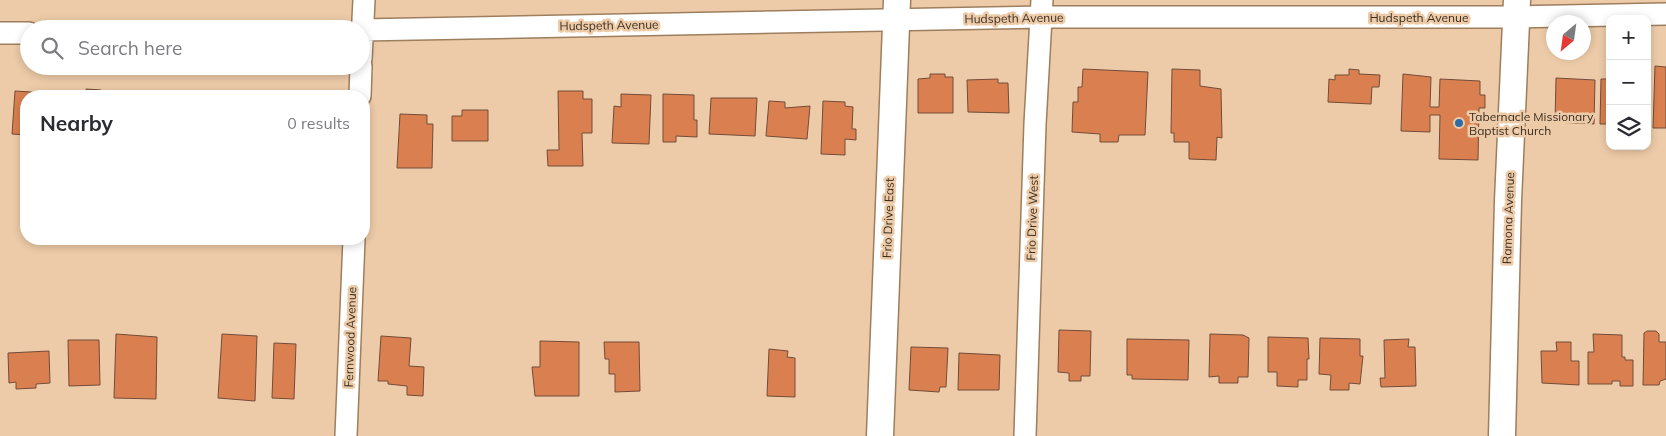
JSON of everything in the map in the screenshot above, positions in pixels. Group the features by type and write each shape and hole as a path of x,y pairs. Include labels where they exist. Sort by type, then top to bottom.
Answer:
{"street":[{"path":"363,20 364,0"},
{"name":"Hudspeth Avenue","path":"370,30 896,10 1042,8 1517,8 1666,14"},
{"name":"Frio Drive West","path":"1025,436 1035,124 1042,8"},
{"name":"Ramona Avenue","path":"1502,436 1508,201 1517,8"},
{"name":"Frio Drive East","path":"880,436 896,10"},
{"path":"0,33 20,33"},
{"path":"360,90 361,75"},
{"name":"Fernwood Avenue","path":"346,436 354,245"}],"building":[{"path":"1655,66 1666,67 1666,128 1653,128"},
{"path":"1083,69 1148,72 1145,135 1119,135 1118,142 1100,142 1100,134 1072,132 1073,102 1078,102 1078,87 1082,87"},
{"path":"1172,69 1200,70 1200,86 1221,89 1222,138 1217,137 1216,160 1189,159 1189,142 1174,142 1174,133 1171,133"},
{"path":"1349,69 1359,70 1359,74 1380,75 1379,87 1372,87 1371,104 1328,102 1329,79 1335,80 1335,75 1349,75"},
{"path":"930,74 945,74 945,77 953,77 953,113 918,113 918,79 930,78"},
{"name":"Tabernacle Missionary Baptist Church","path":"1403,74 1431,77 1430,107 1439,107 1440,79 1480,81 1480,95 1485,95 1485,108 1479,108 1478,160 1439,159 1440,115 1430,115 1430,132 1401,131"},
{"path":"1556,78 1595,80 1594,124 1555,122"},
{"path":"998,79 998,83 1008,83 1009,113 968,112 967,80"},
{"path":"1601,79 1606,79 1606,124 1600,124"},
{"path":"15,91 20,91 20,135 12,134"},
{"path":"558,91 583,91 583,99 592,99 592,133 582,133 583,166 548,166 547,150 559,150"},
{"path":"621,94 651,95 649,144 612,143 614,106 621,107"},
{"path":"663,94 694,95 694,120 697,120 697,137 676,136 676,142 663,142"},
{"path":"711,98 757,98 755,136 709,134"},
{"path":"769,101 785,102 785,108 810,106 807,139 766,136"},
{"path":"823,101 845,102 845,106 853,107 852,129 856,129 856,140 845,139 845,155 821,154"},
{"path":"462,110 488,110 488,141 452,141 452,116 462,116"},
{"path":"400,114 427,115 427,124 433,124 432,168 397,168"},
{"path":"1059,330 1091,331 1090,376 1081,376 1081,381 1069,381 1069,373 1058,372"},
{"path":"1656,331 1659,334 1659,342 1666,342 1666,379 1660,381 1659,385 1643,385 1644,333"},
{"path":"116,334 157,337 156,399 114,398"},
{"path":"222,334 257,336 255,401 218,398"},
{"path":"1210,334 1243,335 1249,338 1248,377 1238,377 1238,383 1219,383 1219,376 1209,377"},
{"path":"1593,334 1622,335 1622,357 1625,357 1625,360 1633,360 1633,386 1620,386 1620,381 1612,381 1612,384 1588,384 1588,352 1594,352"},
{"path":"381,336 411,338 409,366 424,367 423,396 407,395 407,386 388,384 388,381 378,381"},
{"path":"1268,337 1308,338 1307,380 1298,380 1298,387 1277,386 1277,372 1268,372"},
{"path":"1320,338 1360,339 1360,356 1363,356 1360,384 1349,383 1349,390 1330,390 1331,375 1319,374"},
{"path":"1127,339 1189,340 1188,380 1132,379 1132,375 1127,375"},
{"path":"1409,339 1408,347 1415,347 1416,386 1381,387 1380,378 1385,378 1384,340"},
{"path":"68,340 99,340 100,385 69,386"},
{"path":"540,341 579,342 579,396 535,396 532,367 540,367"},
{"path":"604,342 639,342 640,391 615,392 615,374 609,374 609,359 605,359"},
{"path":"1556,342 1571,342 1571,361 1579,361 1579,385 1542,383 1541,351 1557,351"},
{"path":"274,343 296,344 294,399 272,398"},
{"path":"911,347 948,348 946,387 940,387 939,392 909,390"},
{"path":"769,349 788,351 787,357 795,358 795,397 767,396"},
{"path":"49,351 50,383 36,384 36,388 16,389 16,382 9,383 8,353"},
{"path":"959,353 1000,355 999,390 958,390"}],"place":[{"name":"Tabernacle Missionary Baptist Church","path":"1459,123"}]}
